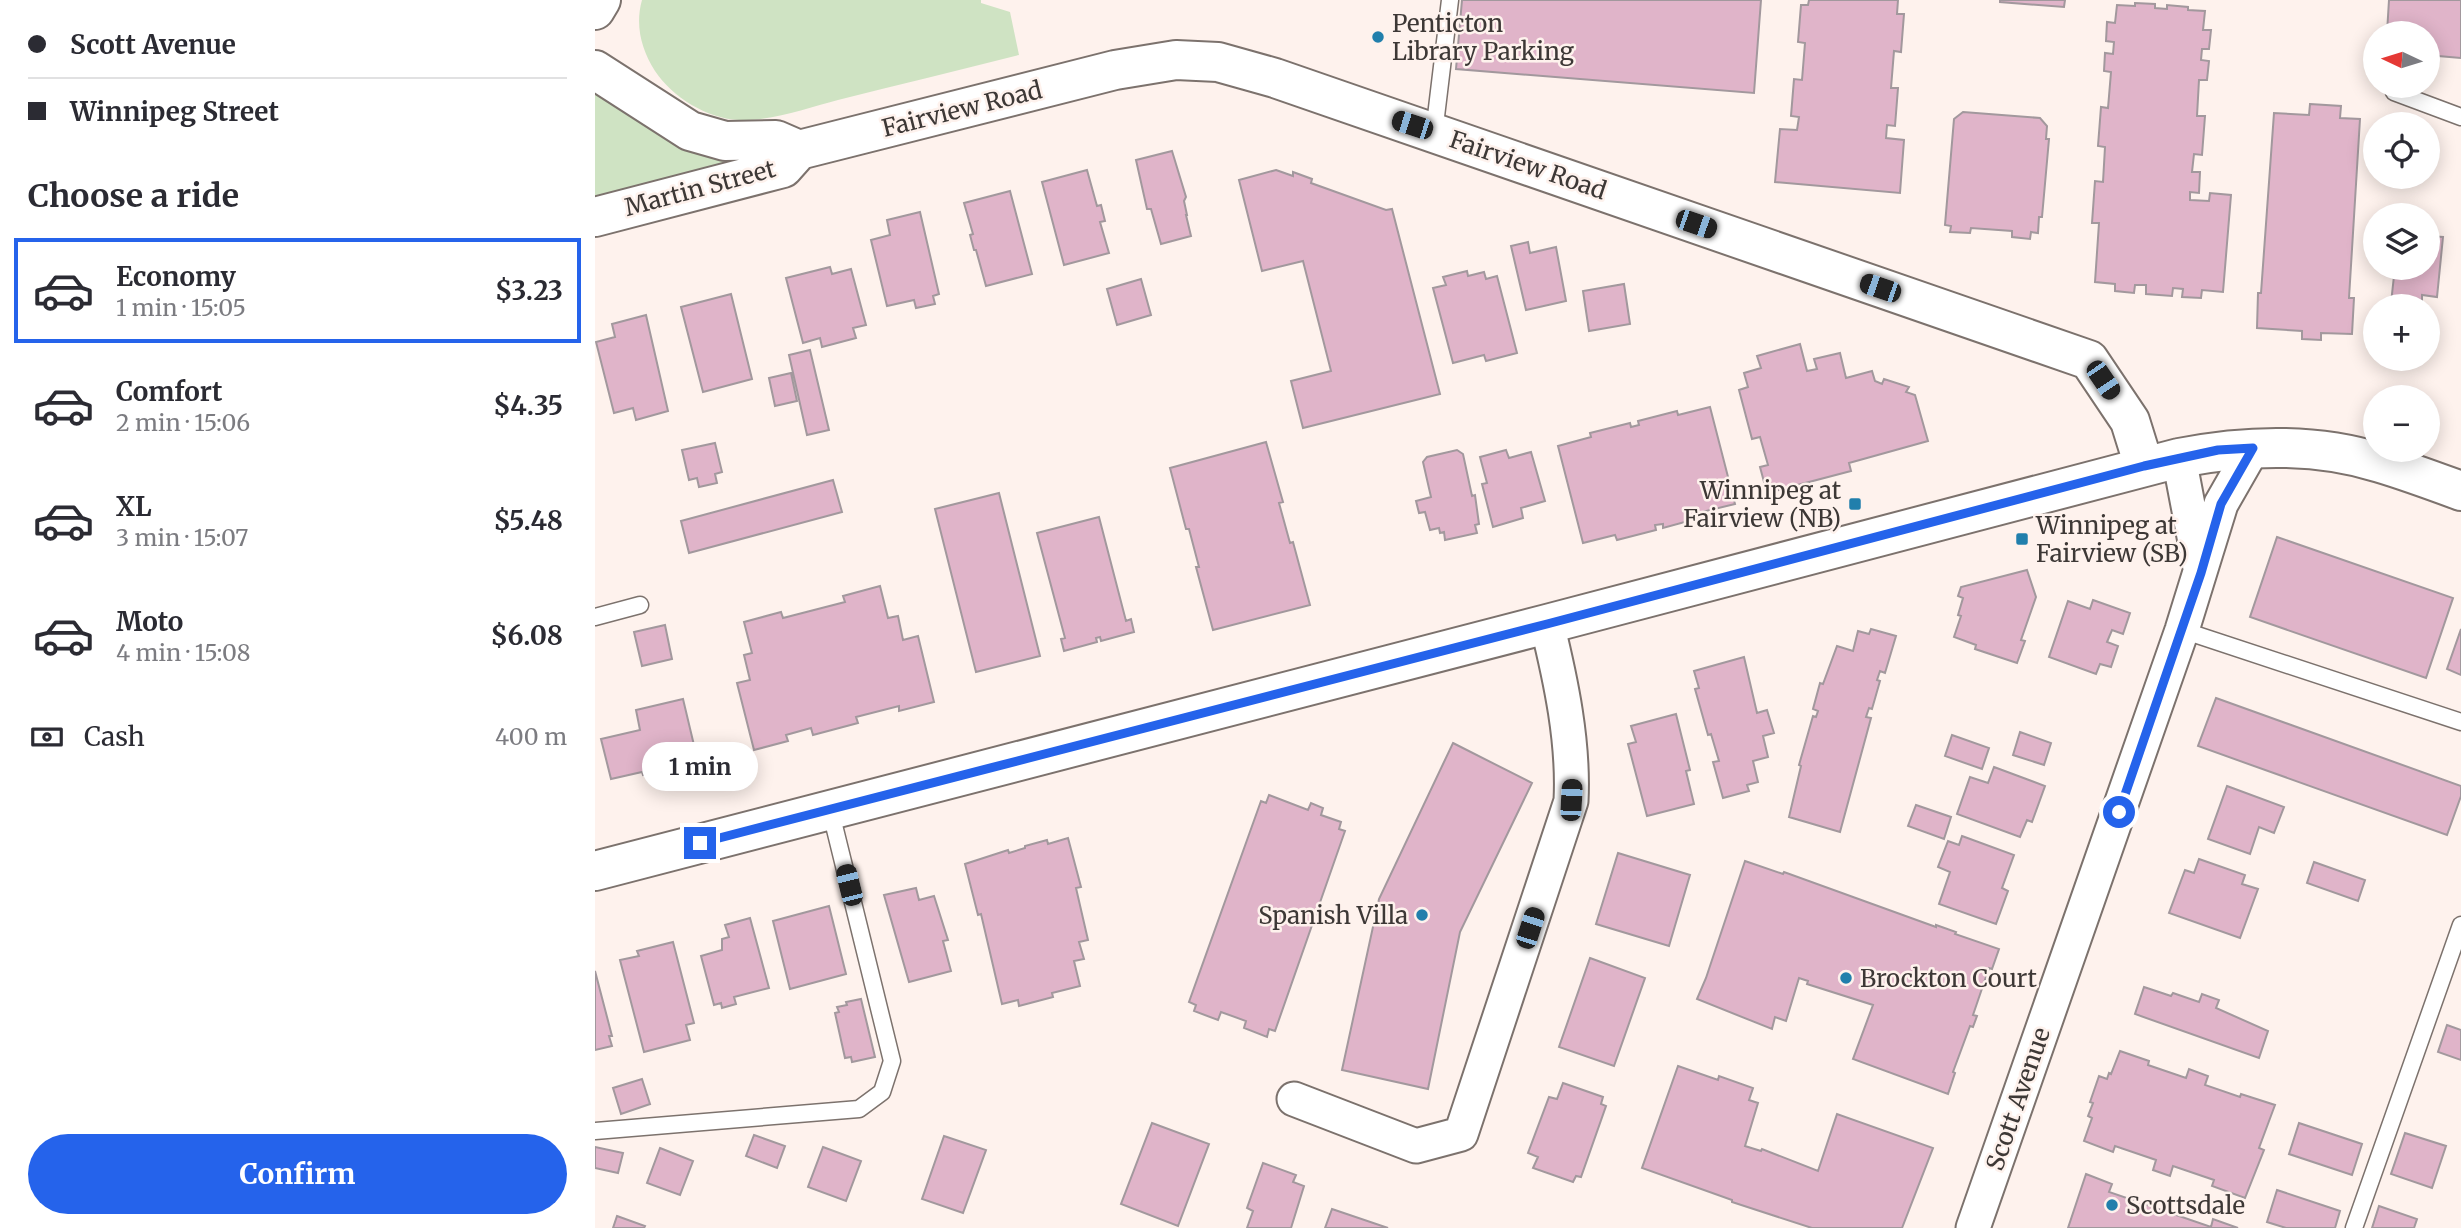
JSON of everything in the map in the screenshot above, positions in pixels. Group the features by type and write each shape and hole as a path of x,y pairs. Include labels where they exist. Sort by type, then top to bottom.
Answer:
{"main road":[{"path":"595,10 601,0"},
{"name":"Fairview Road","path":"799,150 1115,70 1176,60 1218,62 1275,78 2089,360 2130,421 2162,462"},
{"path":"595,70 690,131 725,141 776,140 799,150"},
{"name":"Martin Street","path":"595,217 783,169 799,150"},
{"path":"595,871 2162,462 2218,450 2279,446 2328,451 2378,462 2461,491"}],"street":[{"name":"Scott Avenue","path":"1973,1228 2182,630 2221,504 2253,448"},
{"name":"Scott Avenue","path":"2162,462 2201,573"},
{"path":"1294,1099 1416,1146 1461,1134 1571,800 1570,750 1558,670 1547,624"}],"lane":[{"path":"1434,133 1450,0"},
{"path":"2410,98 2461,117"},
{"path":"595,617 640,606"},
{"path":"2182,630 2461,722"},
{"path":"595,1131 859,1110 882,1092 892,1061 830,809"},
{"path":"2354,1228 2461,925"}],"green space":[{"path":"642,0 981,0 981,3 1010,12 1019,55 777,116 751,120 727,119 692,105 662,81 646,54 641,37 639,19"},
{"path":"595,88 742,160 595,202"}],"building":[{"path":"1462,0 1761,0 1754,93 1456,69"},
{"path":"1809,0 1898,0 1897,14 1904,14 1901,52 1894,51 1891,88 1898,88 1895,126 1887,125 1886,138 1904,140 1900,193 1775,182 1780,129 1797,130 1799,117 1791,116 1794,79 1802,80 1805,43 1798,42 1801,5 1808,5"},
{"path":"2000,0 2065,0 2064,7"},
{"path":"2389,0 2461,0 2461,58 2440,56 2440,21 2388,21"},
{"path":"2135,3 2155,4 2155,8 2167,9 2167,5 2205,11 2203,30 2211,30 2209,49 2202,49 2201,60 2209,61 2207,80 2199,80 2197,116 2205,116 2202,155 2194,154 2192,172 2200,172 2199,193 2190,192 2190,200 2209,201 2210,193 2231,195 2223,292 2202,290 2201,298 2182,297 2183,289 2173,288 2172,296 2146,294 2146,285 2135,285 2134,293 2115,291 2115,284 2095,282 2099,223 2092,223 2095,181 2103,182 2105,147 2098,146 2101,107 2108,108 2111,72 2104,71 2105,53 2113,54 2114,42 2106,41 2107,22 2115,23 2117,5 2135,6"},
{"path":"2310,104 2341,106 2340,118 2360,119 2349,298 2354,298 2352,334 2321,333 2321,340 2302,339 2302,331 2257,328 2274,113 2309,115"},
{"path":"1963,112 2040,118 2047,126 2046,139 2049,139 2042,217 2039,217 2038,233 2031,232 2030,239 2012,237 2012,231 1971,228 1970,233 1950,232 1951,226 1945,225 1954,119"},
{"path":"1172,151 1186,197 1184,201 1191,236 1161,244 1151,209 1147,209 1136,160"},
{"path":"1087,170 1097,206 1101,205 1105,221 1100,222 1109,253 1064,265 1042,182"},
{"path":"1276,170 1293,176 1293,172 1312,179 1311,183 1386,210 1392,209 1440,394 1303,428 1291,381 1331,371 1303,261 1262,271 1239,180"},
{"path":"1010,191 1032,274 986,286 970,235 973,234 964,203"},
{"path":"920,212 939,294 933,296 935,304 916,308 914,300 887,306 871,240 890,235 887,220"},
{"path":"2440,237 2443,237 2440,267"},
{"path":"1528,242 1530,253 1556,247 1566,301 1526,310 1511,246"},
{"path":"830,267 832,274 851,269 866,325 853,328 856,338 822,347 820,338 803,343 786,278"},
{"path":"1467,271 1468,276 1484,272 1486,279 1497,276 1517,353 1486,361 1484,355 1453,363 1433,288 1446,285 1443,277"},
{"path":"1141,279 1151,315 1117,325 1107,289"},
{"path":"2394,280 2439,280 2437,294 2392,294"},
{"path":"1624,284 1630,324 1589,331 1583,291"},
{"path":"731,294 752,379 703,392 681,307"},
{"path":"646,315 668,411 636,420 633,408 614,413 596,342 615,337 612,324"},
{"path":"1800,344 1807,371 1817,369 1814,359 1840,353 1846,378 1872,371 1875,381 1882,384 1884,379 1909,387 1906,392 1915,395 1928,441 1849,463 1851,471 1767,493 1760,467 1768,465 1760,437 1752,439 1739,390 1748,387 1744,373 1761,368 1757,356"},
{"path":"810,350 829,430 807,435 789,355"},
{"path":"791,373 797,401 775,406 769,378"},
{"path":"1710,407 1735,504 1702,512 1703,517 1663,528 1663,524 1655,525 1656,530 1617,540 1615,535 1583,543 1558,446 1591,437 1590,433 1630,423 1631,427 1639,425 1638,421 1677,411 1678,415"},
{"path":"1266,442 1283,502 1279,503 1310,605 1213,630 1189,529 1186,529 1170,468"},
{"path":"715,443 722,472 715,474 717,483 699,487 697,478 689,480 682,450"},
{"path":"1457,450 1463,454 1472,496 1475,495 1479,524 1475,525 1477,533 1445,540 1444,532 1440,533 1439,528 1430,530 1425,512 1419,513 1416,501 1431,497 1423,462 1427,457"},
{"path":"1506,450 1509,458 1531,452 1545,501 1521,508 1523,518 1493,527 1482,484 1487,483 1480,457"},
{"path":"833,480 842,512 689,553 681,521"},
{"path":"999,493 1040,656 976,672 935,509"},
{"path":"1099,517 1126,621 1131,619 1134,632 1101,641 1100,637 1096,638 1097,642 1064,651 1061,639 1065,638 1037,533"},
{"path":"2277,537 2453,598 2426,678 2250,617"},
{"path":"2027,570 2036,597 2021,640 2025,641 2017,663 1975,649 1976,645 1954,637 1961,616 1958,615 1963,598 1958,596 1961,587"},
{"path":"880,586 888,618 898,616 903,640 918,636 934,702 899,711 899,706 856,717 858,723 813,735 811,728 786,735 788,741 754,750 737,683 750,680 744,655 752,653 744,622 781,612 783,618 845,602 843,596"},
{"path":"2093,600 2130,613 2123,634 2112,630 2107,642 2118,646 2111,667 2100,664 2096,674 2049,657 2068,601 2090,609"},
{"path":"665,625 672,659 642,666 634,632"},
{"path":"1871,629 1896,636 1885,673 1880,671 1877,680 1880,681 1872,709 1869,708 1866,717 1871,718 1840,832 1789,817 1801,766 1799,765 1813,716 1816,717 1818,711 1813,709 1820,683 1823,684 1837,646 1853,651 1858,631 1869,634"},
{"path":"2461,629 2461,675 2447,669"},
{"path":"1744,657 1757,713 1767,710 1774,733 1763,736 1768,757 1753,761 1758,782 1747,785 1749,791 1723,798 1713,762 1719,761 1711,734 1708,735 1695,689 1699,688 1694,671"},
{"path":"2216,698 2461,786 2461,796 2447,835 2198,746"},
{"path":"683,699 698,762 643,775 642,772 611,779 601,739 640,730 636,710"},
{"path":"1676,714 1690,770 1686,771 1694,804 1647,816 1628,744 1636,742 1631,726"},
{"path":"2020,732 2051,743 2044,765 2013,755"},
{"path":"1952,735 1989,748 1982,769 1945,756"},
{"name":"Spanish Villa","path":"1453,743 1532,783 1460,932 1428,1089 1342,1070 1379,899"},
{"path":"1994,767 2045,786 2032,822 2027,820 2020,837 1957,814 1970,777 1988,783"},
{"path":"2227,786 2284,807 2274,833 2259,827 2250,854 2208,839"},
{"path":"1269,795 1308,810 1311,803 1323,808 1321,815 1341,822 1339,829 1345,831 1275,1031 1269,1029 1267,1037 1244,1028 1246,1021 1221,1012 1218,1020 1194,1011 1196,1005 1189,1002 1261,801 1266,803"},
{"path":"1916,805 1951,817 1944,839 1908,826"},
{"path":"1962,836 2014,855 2002,888 2008,891 1996,924 1939,904 1950,872 1938,867 1948,841 1959,845"},
{"path":"1068,838 1081,887 1076,888 1088,940 1079,942 1084,959 1074,961 1080,986 1019,1006 1018,1000 1002,1004 981,914 978,915 965,864 1047,840 1048,844"},
{"path":"1618,853 1690,875 1669,946 1596,924"},
{"path":"2199,859 2245,875 2242,884 2258,889 2240,938 2169,913 2185,870 2194,873"},
{"name":"Brockton Court","path":"1745,861 1783,874 1784,872 1999,949 1992,969 1989,968 1973,1015 1977,1016 1973,1027 1970,1026 1948,1094 1853,1059 1873,1005 1807,984 1808,981 1799,978 1786,1021 1775,1017 1772,1029 1697,999"},
{"path":"2314,862 2365,880 2358,901 2307,883"},
{"path":"916,888 919,900 934,896 948,940 943,941 951,971 909,982 884,895"},
{"path":"829,906 846,974 790,989 773,921"},
{"path":"750,918 769,988 734,997 736,1004 722,1008 721,1003 714,1005 701,956 722,950 722,939 729,937 725,925"},
{"path":"673,942 694,1023 686,1025 690,1040 644,1052 620,960 639,956 637,951"},
{"path":"1590,958 1645,978 1614,1066 1559,1047"},
{"path":"595,971 612,1036 609,1036 612,1046 595,1050"},
{"path":"2144,987 2199,1002 2202,994 2219,1000 2216,1008 2268,1031 2259,1058 2135,1014"},
{"path":"861,999 875,1057 852,1062 851,1057 845,1058 835,1013 839,1012 837,1007 847,1005 846,1002"},
{"path":"2447,1025 2461,1030 2461,1060 2438,1052"},
{"path":"2120,1051 2149,1061 2148,1065 2186,1078 2189,1069 2208,1076 2205,1085 2275,1105 2259,1148 2264,1150 2245,1198 2212,1186 2214,1180 2173,1166 2170,1176 2153,1170 2156,1160 2115,1146 2113,1152 2084,1141 2092,1118 2088,1116 2093,1103 2090,1102 2099,1076 2107,1079"},
{"path":"1678,1066 1718,1080 1719,1076 1753,1088 1749,1100 1758,1103 1745,1146 1761,1151 1762,1149 1818,1171 1837,1114 1933,1148 1902,1228 1812,1228 1732,1202 1642,1168"},
{"path":"642,1079 650,1104 621,1114 613,1088"},
{"path":"1563,1083 1603,1097 1601,1104 1606,1106 1581,1177 1576,1176 1573,1182 1533,1168 1538,1157 1528,1153 1549,1097 1557,1099"},
{"path":"1152,1123 1209,1144 1178,1226 1121,1204"},
{"path":"2299,1123 2362,1144 2352,1175 2289,1154"},
{"path":"2405,1133 2446,1146 2432,1188 2391,1174"},
{"path":"754,1135 785,1146 777,1168 746,1156"},
{"path":"944,1136 986,1150 963,1213 922,1199"},
{"path":"595,1147 623,1153 618,1173 595,1168"},
{"path":"823,1147 861,1161 846,1201 808,1187"},
{"path":"660,1148 693,1161 680,1195 647,1183"},
{"path":"1263,1163 1296,1175 1293,1182 1304,1186 1291,1228 1247,1228 1253,1211 1247,1208"},
{"name":"Scottsdale","path":"2086,1174 2112,1184 2109,1192 2211,1227 2213,1219 2238,1228 2068,1228"},
{"path":"2277,1190 2340,1211 2335,1228 2286,1228 2267,1222"},
{"path":"2379,1206 2417,1219 2414,1228 2372,1228"},
{"path":"1332,1209 1388,1228 1325,1228"},
{"path":"617,1216 645,1226 613,1228"}],"place":[{"name":"Penticton Library Parking","path":"1378,37"},
{"name":"Winnipeg at Fairview (NB)","path":"1855,504"},
{"name":"Winnipeg at Fairview (SB)","path":"2022,539"},
{"name":"Spanish Villa","path":"1422,915"},
{"name":"Brockton Court","path":"1846,978"},
{"name":"Scottsdale","path":"2112,1205"}],"route":[{"path":"700,843 2144,466 2218,450 2253,448 2221,504 2201,573 2119,812"}]}
